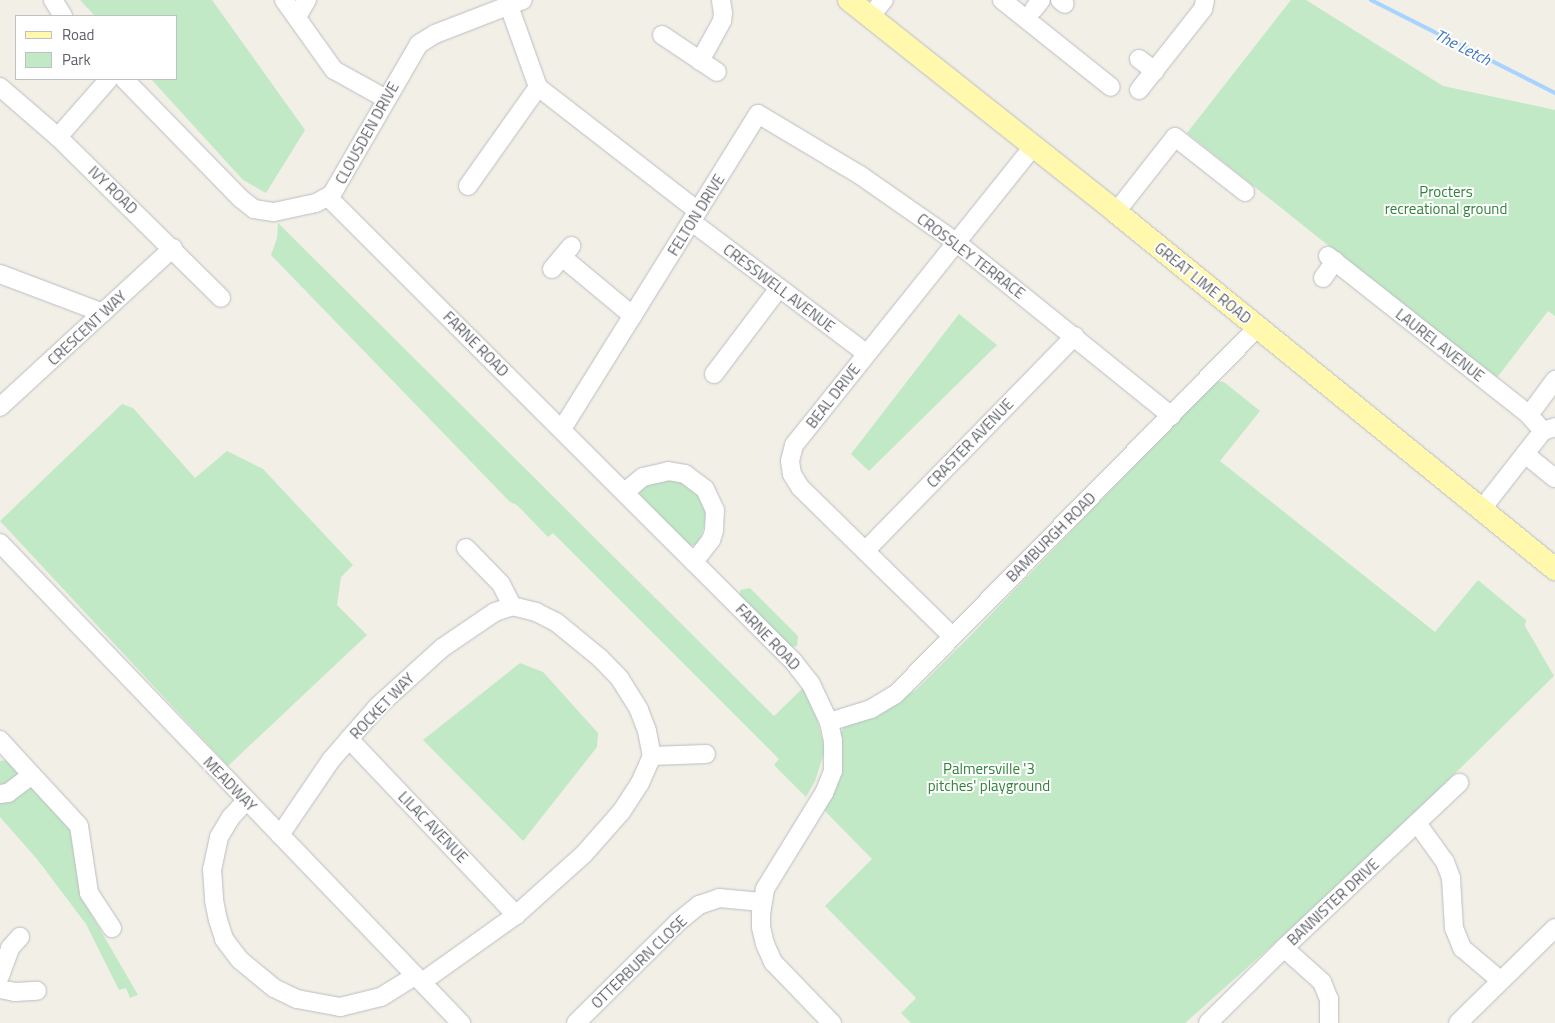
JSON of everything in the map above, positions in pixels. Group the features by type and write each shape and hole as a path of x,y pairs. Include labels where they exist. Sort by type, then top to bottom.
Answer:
{"main road":[{"name":"GREAT LIME ROAD","path":"849,0 877,8 1033,147 1116,212 1555,569"}],"street":[{"path":"53,0 62,15"},
{"path":"284,0 334,70 386,100"},
{"path":"297,17 307,0"},
{"path":"700,61 722,22 721,0"},
{"path":"1002,0 1111,87"},
{"path":"1139,90 1203,8 1205,0"},
{"path":"468,186 538,86 516,3"},
{"name":"CLOUSDEN DRIVE","path":"125,80 240,198 254,209 274,212 316,203 328,197 340,183 413,52 426,39 516,3"},
{"path":"662,35 717,72"},
{"path":"1139,59 1154,71"},
{"path":"58,137 108,80"},
{"name":"CRESSWELL AVENUE","path":"538,86 779,288 866,354"},
{"name":"IVY ROAD","path":"0,87 58,137 173,248 220,298"},
{"name":"FELTON DRIVE","path":"562,430 758,114"},
{"name":"CROSSLEY TERRACE","path":"758,114 860,175 956,242 1172,416"},
{"path":"1116,212 1176,137 1245,192"},
{"name":"BEAL DRIVE","path":"952,636 800,486 792,474 790,461 794,445 1033,147"},
{"name":"FARNE ROAD","path":"328,197 793,661 811,684 829,722"},
{"name":"CRESCENT WAY","path":"0,407 173,248"},
{"path":"562,257 633,316"},
{"name":"LAUREL AVENUE","path":"1322,278 1331,258 1549,429 1525,454 1481,510"},
{"path":"0,274 103,313"},
{"path":"714,374 779,288"},
{"name":"BAMBURGH ROAD","path":"829,722 871,710 896,694 1258,327"},
{"name":"CRASTER AVENUE","path":"866,550 1075,336"},
{"path":"1529,415 1555,380"},
{"path":"1525,454 1555,478"},
{"path":"624,492 642,477 668,471 685,474 705,490 714,510 714,531 711,540 694,562"},
{"name":"MEADWAY","path":"0,544 461,1023"},
{"path":"246,801 231,817 219,837 212,869 218,920 224,939 240,960 274,988 297,999 321,1005 340,1007 381,997 419,979 516,915 584,854 621,812 640,783 652,756 647,731 639,710 620,679 600,658 556,622 536,612 512,606 501,584 466,548"},
{"name":"ROCKET WAY","path":"280,836 331,760 377,707 442,648 496,612 512,606"},
{"path":"829,722 833,741 833,771 824,793 765,889 762,902 761,927 765,944 773,962 832,1023"},
{"name":"LILAC AVENUE","path":"349,739 516,915"},
{"path":"2,746 32,775 78,826 89,893 112,928"},
{"path":"652,756 706,754"},
{"path":"0,794 8,793 32,775"},
{"name":"BANNISTER DRIVE","path":"1208,1023 1284,948 1459,783"},
{"path":"1417,823 1445,862 1451,878 1454,928 1462,948 1501,981"},
{"name":"OTTERBURN CLOSE","path":"576,1023 678,922 699,905 719,898 762,902"},
{"path":"1458,1023 1555,928"},
{"path":"0,976 10,948 20,937"},
{"path":"1284,948 1322,982 1329,999 1329,1023"},
{"path":"0,989 15,992 37,991"}],"green space":[{"path":"80,0 212,0 305,130 266,193 243,180 152,80 178,80 178,15 94,15"},
{"name":"Procters recreational ground","path":"1291,0 1306,0 1443,86 1555,110 1555,316 1548,311 1496,379 1187,133"},
{"path":"278,223 774,716 803,688 817,719 825,750 815,781 806,797 774,765 779,759 553,533 548,537 517,505 510,502 271,255 277,238"},
{"path":"959,314 997,345 869,471 851,454"},
{"name":"Palmersville '3 pitches' playground","path":"1216,381 1224,382 1260,411 1220,461 1435,632 1478,580 1526,620 1525,626 1554,676 1358,869 1185,1023 911,1023 901,1013 916,998 825,906 872,859 823,809 840,734 846,723 878,712 916,690"},
{"path":"122,404 133,408 195,478 227,451 263,469 353,565 341,577 337,605 367,635 228,766 0,521"},
{"path":"661,479 681,482 701,498 706,513 706,522 698,544 689,546 640,495 641,487"},
{"path":"750,588 798,636 797,646 791,647 740,596 740,590"},
{"path":"520,663 543,672 598,733 597,747 523,841 423,740"},
{"path":"8,760 15,766 17,772 16,779 8,784 0,785 0,761"},
{"path":"28,786 34,787 73,831 83,900 138,995 130,998 126,988 119,990 86,924 37,859 0,817 0,800"}],"waterway":[{"name":"The Letch","path":"1371,0 1555,93"}]}
